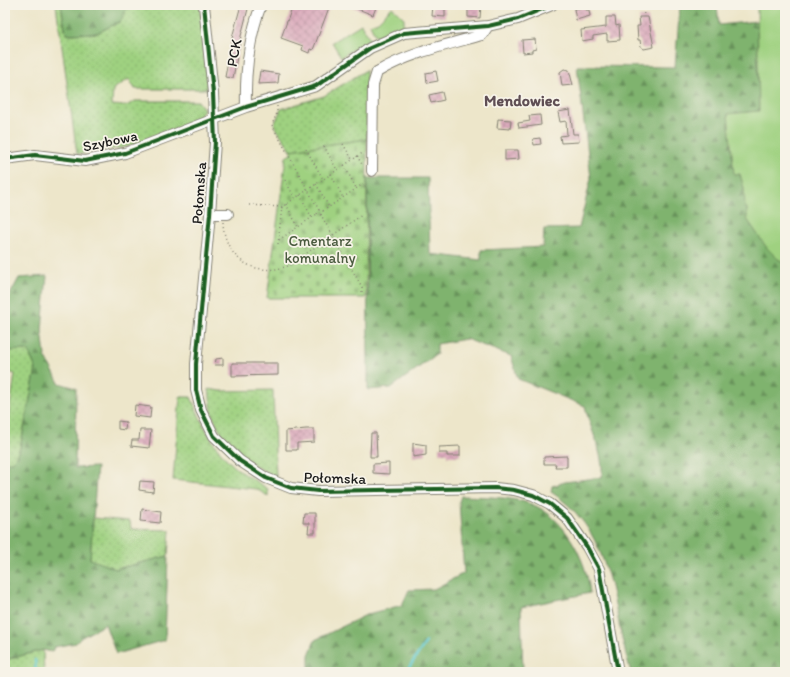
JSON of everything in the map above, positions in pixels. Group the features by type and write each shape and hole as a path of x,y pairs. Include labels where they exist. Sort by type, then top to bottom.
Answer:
{"street":[{"name":"Połomska","path":"204,5 215,119 210,214 196,364 196,390 201,410 214,436 240,461 266,478 291,488 318,492 495,488 514,490 533,495 550,504 567,518 587,547 599,569 618,672"},
{"name":"PCK","path":"246,107 245,77 255,21 261,5"},
{"path":"368,170 373,85 377,72 392,63 412,55 482,35 488,26 518,18 552,5"},
{"name":"Szybowa","path":"5,158 35,155 85,161 125,153 246,107 316,86 370,48 404,33 488,26"},
{"path":"210,214 225,214"}],"path":[{"path":"643,5 644,17"},
{"path":"277,103 277,113 272,125 319,210 323,211"},
{"path":"343,144 352,159"},
{"path":"324,146 337,170"},
{"path":"306,149 323,180"},
{"path":"250,205 282,207 366,150"},
{"path":"357,156 368,170"},
{"path":"344,165 356,188"},
{"path":"330,174 343,198"},
{"path":"285,180 296,198"},
{"path":"316,184 329,207"},
{"path":"321,215 323,211 363,184"},
{"path":"300,195 312,218"},
{"path":"286,204 298,227"},
{"path":"278,244 282,207"},
{"path":"279,240 312,218 319,210"},
{"path":"225,214 223,226 227,239 234,253 250,267 261,270 279,270 288,266 362,215"},
{"path":"317,214 321,215 362,287 362,294"}],"green space":[{"path":"56,5 61,5 66,34 97,33 121,21 128,5 200,5 208,89 135,89 129,79 113,89 112,105 126,106 135,101 198,101 204,109 197,122 126,147 77,154"},
{"path":"61,5 128,5 121,21 97,33 66,34"},
{"path":"680,5 717,5 719,25 757,21 759,111 728,114 734,174 740,174 744,188 747,219 763,242 778,259 785,263 785,672 631,672 608,573 599,550 588,529 572,509 551,492 552,486 565,482 602,477 599,450 585,406 518,379 511,356 466,339 437,344 437,354 391,388 368,390 367,178 428,178 430,254 481,260 481,250 543,247 544,229 579,228 591,178 577,66 675,67"},
{"path":"757,5 785,5 785,263 778,259 767,248 747,219 744,188 740,174 734,174 728,114 759,111"},
{"path":"392,7 404,18 404,26 378,36 375,35 370,24 378,21"},
{"path":"361,24 370,39 341,57 332,42"},
{"path":"366,70 367,139 291,150 274,125 281,109 324,96"},
{"name":"Cmentarz komunalny","path":"367,139 366,298 267,298 286,157 291,154 291,150"},
{"path":"47,276 42,330 45,356 59,383 76,388 75,468 97,467 90,559 116,569 168,556 165,640 116,654 105,624 82,637 76,643 54,647 52,652 43,650 5,660 5,637 7,637 8,621 5,621 5,462 13,462 20,448 36,369 28,350 5,351 5,304 19,278"},
{"path":"28,350 36,369 20,448 13,463 5,462 5,440 15,374 5,371 5,351"},
{"path":"209,389 220,391 273,390 276,477 257,467 227,444 212,415"},
{"path":"180,397 191,397 204,426 220,452 235,467 268,489 268,496 256,489 173,480"},
{"path":"461,496 496,497 523,501 543,510 554,518 572,541 584,567 590,593 521,607 523,672 309,672 309,655 315,640 368,614 402,605 409,590 434,589 464,573 459,502"},
{"path":"93,518 130,521 131,529 170,530 168,556 116,569 90,560"},
{"path":"43,650 44,672 5,672 5,660"}],"building":[{"path":"241,5 249,5 233,78 225,77 233,34"},
{"path":"293,5 330,5 313,50 310,49 309,53 302,50 303,46 281,38"},
{"path":"348,5 377,5 373,15"},
{"path":"433,5 445,5 445,17 432,16"},
{"path":"468,5 481,5 480,18 468,17"},
{"path":"585,7 586,10 589,10 590,16 576,20 574,9"},
{"path":"606,17 615,17 616,26 619,25 620,40 607,41 607,34 593,36 593,39 582,41 581,30 606,27"},
{"path":"639,17 648,17 654,47 644,49 641,47 640,40 638,40 637,26 640,26"},
{"path":"535,39 536,49 532,50 532,52 523,53 522,40"},
{"path":"564,69 569,70 573,85 562,86 560,72"},
{"path":"260,71 279,74 278,83 258,84"},
{"path":"436,71 438,81 427,83 426,73"},
{"path":"442,92 444,100 431,103 429,95"},
{"path":"570,110 573,134 578,134 579,142 561,143 560,136 567,135 566,121 560,122 558,112"},
{"path":"540,115 541,125 519,128 518,123 530,121 529,116"},
{"path":"498,119 511,120 510,129 497,128"},
{"path":"540,138 541,144 534,145 533,139"},
{"path":"505,150 518,150 519,159 505,160"},
{"path":"223,358 223,365 215,365 216,359"},
{"path":"232,363 278,363 278,375 232,376"},
{"path":"135,405 151,407 150,418 134,416"},
{"path":"118,421 126,422 125,430 118,429"},
{"path":"314,429 314,442 297,443 297,450 286,450 286,431"},
{"path":"140,430 151,430 149,448 131,446 132,440 139,440"},
{"path":"371,433 376,433 377,457 370,457"},
{"path":"413,443 426,445 426,455 413,457"},
{"path":"460,446 460,456 447,456 447,453 439,453 439,447"},
{"path":"567,456 567,467 555,467 556,464 544,464 544,457"},
{"path":"389,463 389,474 373,473 373,464"},
{"path":"140,481 154,482 153,492 139,490"},
{"path":"142,509 161,512 160,523 141,521"},
{"path":"304,513 315,513 315,533 308,533 309,523 303,523"}],"waterway":[{"path":"406,672 426,642"},
{"path":"35,660 36,672"}],"cycle path":[{"path":"204,5 213,93 215,142 196,364 196,390 201,410 214,436 240,461 266,478 291,488 318,491 495,488 514,490 533,495 550,504 567,518 587,547 599,569 618,672"},
{"path":"5,159 35,155 85,161 125,153 246,107 316,86 370,48 404,33 488,26 518,19 552,5"}],"district":[{"name":"Mendowiec","path":"522,100"}]}
